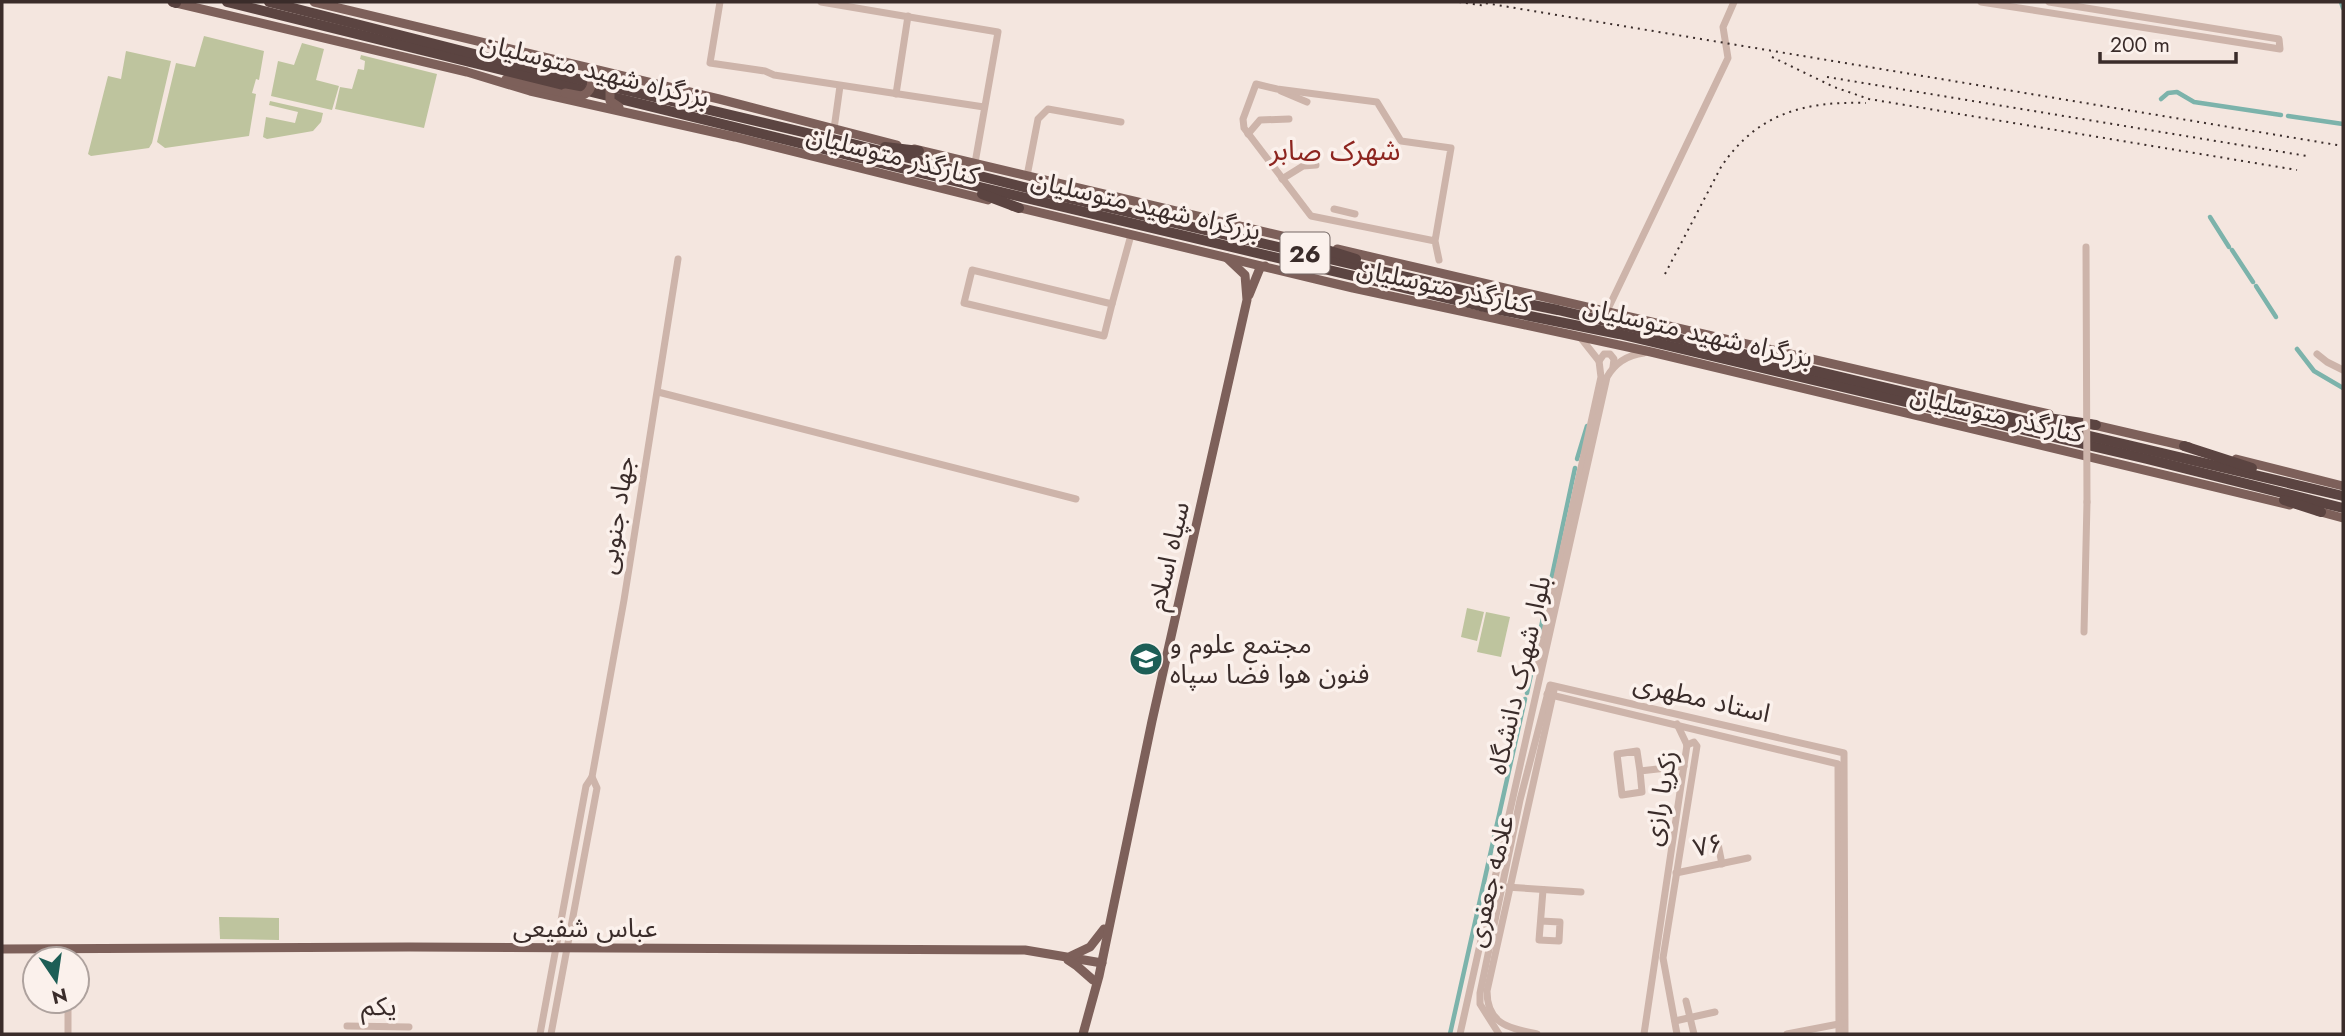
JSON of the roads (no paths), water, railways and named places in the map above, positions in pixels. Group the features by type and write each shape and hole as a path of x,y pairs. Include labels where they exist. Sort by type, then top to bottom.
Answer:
{"highway":[{"name":"بزرگراه شهید متوسلیان","path":"227,2 925,174 1480,306 1619,334 2343,508"},
{"name":"بزرگراه شهید متوسلیان","path":"269,2 1042,192 1976,408 2343,496"},
{"path":"283,2 302,9"},
{"path":"845,142 919,150"},
{"path":"925,174 1019,208"},
{"path":"1311,242 1327,250 1412,278"},
{"path":"1976,408 2096,425"},
{"path":"2184,446 2308,488"},
{"path":"2217,477 2321,512"}],"main road":[{"name":"کنارگذر متوسلیان","path":"173,2 467,72 542,94 730,135 1130,235 1432,306 1651,352 2343,518"},
{"name":"کنارگذر متوسلیان","path":"314,2 1027,176 2096,425 2343,486"},
{"path":"438,32 484,47 587,73 592,86 580,96 467,72"},
{"path":"730,135 619,107 610,101 610,91 614,82 623,81 766,115 791,117"},
{"name":"سپاه اسلام","path":"1083,1034 1247,300 1245,275 1226,257"},
{"path":"1247,300 1260,268 1265,266"},
{"path":"1732,371 1849,389"},
{"name":"سپاه اسلام","path":"1088,1014 1104,929 1111,913"},
{"path":"1066,958 1090,947 1104,929"},
{"name":"عباس شفیعی","path":"91,953 1025,950 1099,965"},
{"name":"عباس شفیعی","path":"2,951 21,952"},
{"path":"1066,958 1093,980"}],"street":[{"path":"720,2 710,62 840,86 985,107"},
{"path":"821,2 998,32 975,163"},
{"path":"1606,313 1728,58 1723,27 1734,2"},
{"path":"1981,2 2280,49 2279,39 2049,2"},
{"path":"2071,16 2073,6"},
{"path":"896,94 908,16"},
{"path":"2181,23 2181,33"},
{"path":"2234,42 2235,32"},
{"path":"1435,241 1311,216 1244,128 1243,119 1256,84 1377,102 1401,141 1451,148 1435,241 1439,260"},
{"path":"834,129 840,86"},
{"path":"1277,89 1307,102"},
{"path":"1027,176 1038,119 1048,109 1121,122"},
{"path":"1248,134 1260,120 1289,119"},
{"path":"1282,179 1303,166 1316,165"},
{"path":"1334,209 1355,214"},
{"path":"1342,222 1343,209"},
{"path":"1112,304 972,270 964,303 1104,337 1130,235"},
{"path":"2084,632 2087,502 2086,247"},
{"name":"جهاد جنوبی","path":"540,1034 562,951 597,788 592,777 678,259"},
{"path":"1579,336 1599,361 1604,354 1610,354 1614,359 1613,367"},
{"path":"1613,367 1628,357 1651,352"},
{"path":"2317,354 2343,370"},
{"name":"بلوار شهرک دانشگاه","path":"1585,464 1601,377 1599,361"},
{"name":"بلوار شهرک دانشگاه","path":"1457,1034 1585,464 1607,377 1613,367"},
{"path":"657,392 1076,499"},
{"name":"استاد مطهری","path":"1551,690 1677,724 1836,762 1839,766 1842,873"},
{"name":"استاد مطهری","path":"1551,690 1844,753 1842,873"},
{"name":"علامه جعفری","path":"1499,1034 1480,1004 1480,993 1551,690"},
{"path":"1677,724 1687,745"},
{"path":"1697,746 1704,738 1715,733"},
{"name":"زکریا رازی","path":"1644,1034 1674,862 1691,782 1697,746 1694,742 1687,745 1674,862 1676,873 1663,958 1677,1034"},
{"path":"1637,751 1640,771 1642,792 1622,795 1617,754 1637,751"},
{"path":"1640,771 1684,766"},
{"path":"1682,780 1691,782"},
{"path":"1718,844 1722,864"},
{"name":"۷۶","path":"1676,873 1748,858"},
{"path":"1839,1034 1842,1023 1842,873"},
{"path":"1506,888 1581,892"},
{"name":"علامه جعفری","path":"1506,888 1487,999 1499,1022 1506,1028 1521,1033"},
{"path":"1541,921 1544,890"},
{"name":"جهاد جنوبی","path":"551,1034 562,951"},
{"path":"1653,977 1662,982 1666,977"},
{"path":"1686,1000 1694,1034"},
{"path":"1675,1021 1715,1012"},
{"path":"68,1015 68,1034"},
{"path":"1787,1034 1842,1023"},
{"path":"1842,1023 1845,1034"},
{"name":"یکم","path":"347,1026 409,1027"},
{"path":"1521,1033 1537,1034"}],"waterway":[{"path":"2341,2 2343,8"},
{"path":"2161,99 2168,93 2177,92 2194,102 2281,115"},
{"path":"2288,116 2343,124"},
{"path":"2210,217 2229,247"},
{"path":"2232,250 2253,282"},
{"path":"2256,286 2276,317"},
{"path":"2297,349 2314,371 2343,388"},
{"path":"1577,459 1587,426"},
{"path":"1527,693 1575,468"},
{"path":"1450,1034 1525,699"}],"railway":[{"path":"1459,2 1486,6"},
{"path":"1479,2 2343,146"},
{"path":"1772,57 1834,87 1869,99 2297,170"},
{"path":"1827,77 2307,156"},
{"path":"1665,274 1721,167 1750,134 1767,122 1803,108 1866,103"}],"place":[{"name":"مجتمع علوم و فنون هوا فضا سپاه","path":"1146,659"}],"district":[{"name":"شهرک صابر","path":"1335,150"}]}
